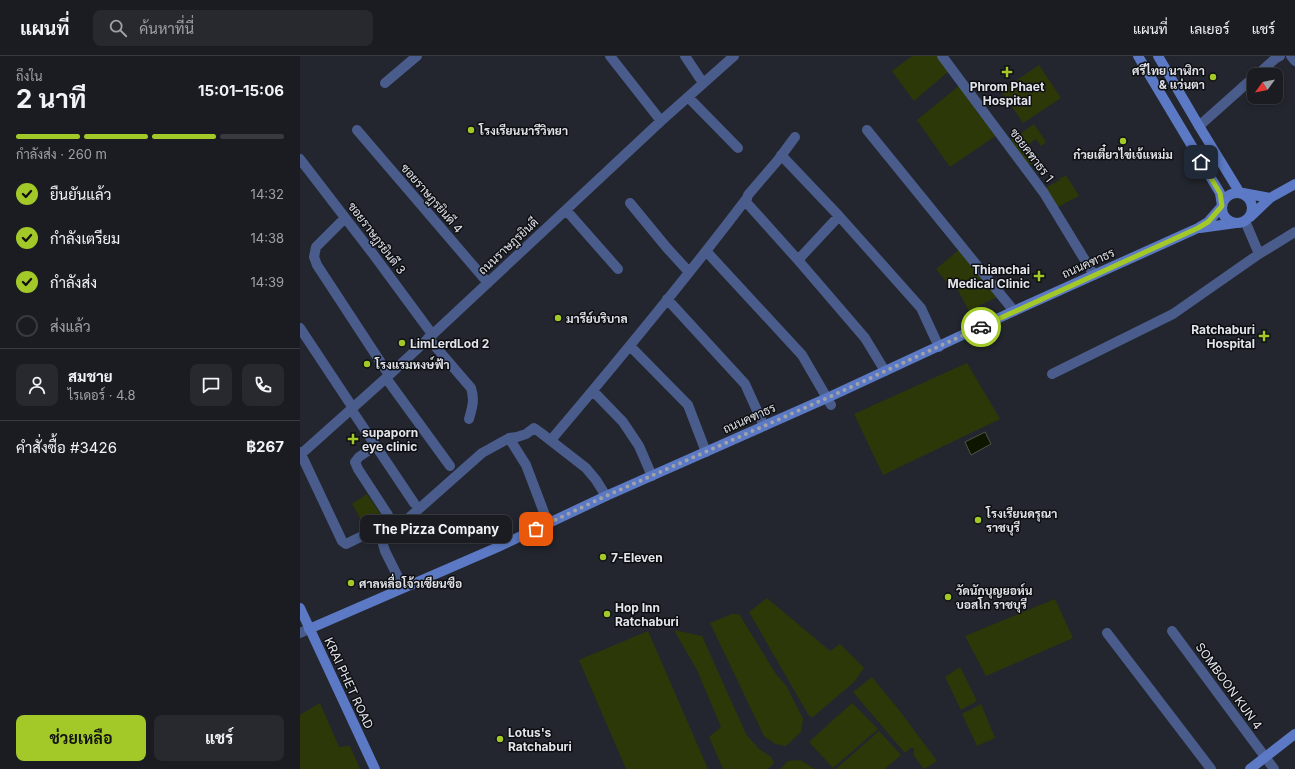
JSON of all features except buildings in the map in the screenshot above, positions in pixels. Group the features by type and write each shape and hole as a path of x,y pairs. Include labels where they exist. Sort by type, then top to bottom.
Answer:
{"street":[{"path":"385,83 417,56"},
{"path":"610,56 661,121"},
{"path":"685,56 703,83"},
{"name":"ถนนราษฎรยินดี","path":"300,454 388,376 688,96 734,56"},
{"name":"ซอยคฑาธร 1","path":"942,56 1044,193 1094,274"},
{"path":"1138,56 1220,193 1223,213 1226,219 1232,222 1244,220 1270,198 1295,184"},
{"path":"1158,56 1199,126 1242,193 1247,196 1252,204 1252,209 1244,220"},
{"path":"1265,68 1280,56"},
{"path":"1291,56 1295,61"},
{"path":"1199,126 1247,83"},
{"path":"688,96 738,148"},
{"name":"ซอยราษฎรยินดี 4","path":"357,130 488,283"},
{"path":"867,130 1014,311"},
{"path":"551,440 630,346 706,251 748,195 796,137"},
{"path":"781,155 839,216 921,308 939,347"},
{"name":"ซอยราษฎรยินดี 3","path":"300,159 373,254 430,336 471,388 474,396 469,419"},
{"path":"1222,206 1224,199 1234,192 1270,198"},
{"path":"747,198 746,202 865,338 885,371"},
{"path":"630,203 666,248 689,272"},
{"name":"ถนนคฑาธร","path":"310,629 403,587 498,547 606,496 764,426 829,402 885,371 1094,274 1198,228 1208,222 1222,206"},
{"path":"566,210 618,269"},
{"path":"798,260 839,216"},
{"path":"346,218 316,247 314,257 317,265 388,376 450,466"},
{"path":"1244,220 1259,254"},
{"name":"ถนนคฑาธร","path":"1198,228 1244,220"},
{"path":"1052,374 1173,314 1259,254 1295,232"},
{"path":"706,251 802,355 829,402"},
{"path":"667,299 745,384 764,426"},
{"path":"300,328 375,446 414,503"},
{"path":"630,346 688,405 706,452"},
{"path":"593,390 623,422 636,440 652,476"},
{"path":"403,587 385,551 383,544 385,539 482,453 509,438 526,434 534,428 586,468 606,496"},
{"path":"509,438 526,465 548,523"},
{"path":"300,454 342,541 346,544 385,525 388,522 388,515 355,462 358,457 375,446"},
{"name":"KRAI PHET ROAD","path":"300,608 375,769"},
{"path":"300,633 310,629"},
{"name":"SOMBOON KUN 4","path":"1172,631 1274,769"},
{"path":"1107,633 1211,769"},
{"path":"1250,769 1295,734"}],"green space":[{"path":"912,56 937,56 949,71 914,101 892,71"},
{"path":"1039,65 1061,98 1023,123 1001,91"},
{"path":"960,85 979,115 989,124 988,126 992,132 997,135 950,167 917,120"},
{"path":"1034,124 1046,142 1041,146 1036,139 1023,148 1033,163 1028,166 1010,141"},
{"path":"1066,175 1079,196 1058,207 1045,188"},
{"path":"960,249 999,296 969,311 956,287 948,284 936,269"},
{"path":"967,363 1000,419 883,475 854,414"},
{"path":"367,494 385,521 367,530 352,504"},
{"path":"767,598 830,651 840,644 864,668 854,682 813,717 809,716 749,612"},
{"path":"1055,599 1073,638 986,676 965,636"},
{"path":"732,614 739,614 776,674 787,687 803,719 801,732 786,746 775,744 764,736 710,623"},
{"path":"674,630 702,636 746,734 759,749 771,757 774,763 768,769 723,769 709,737 721,727 697,670"},
{"path":"648,631 708,769 626,769 579,660"},
{"path":"960,667 977,701 961,710 945,677"},
{"path":"872,677 937,761 924,769 914,756 914,748 910,748 905,753 853,692"},
{"path":"320,703 339,747 350,746 360,769 300,769 300,715"},
{"path":"852,703 878,729 833,768 809,742"},
{"path":"981,704 995,738 977,746 962,714"},
{"path":"879,731 901,755 885,769 836,769"},
{"path":"800,760 815,769 780,769 788,761"}],"shaded area":[{"path":"985,432 991,444 971,455 965,442"}],"way so far":[{"path":"536,529 981,327"}],"place":[{"name":"Phrom Phaet Hospital","path":"1007,72"},
{"name":"ศรีไทย นาฬิกา & แว่นตา","path":"1213,77"},
{"name":"โรงเรียนนารีวิทยา","path":"471,130"},
{"name":"ก๋วยเตี๋ยวไข่เจ้แหม่ม","path":"1123,141"},
{"name":"Thianchai Medical Clinic","path":"1039,276"},
{"name":"มารีย์บริบาล","path":"558,318"},
{"name":"Ratchaburi Hospital","path":"1264,336"},
{"name":"LimLerdLod 2","path":"402,343"},
{"name":"โรงแรมหงษ์ฟ้า","path":"367,364"},
{"name":"supaporn eye clinic","path":"353,439"},
{"name":"โรงเรียนดรุณา ราชบุรี","path":"978,520"},
{"name":"The Pizza Company","path":"536,529"},
{"name":"7-Eleven","path":"603,557"},
{"name":"ศาลหลื่อโจ้วเซียนซือ","path":"351,583"},
{"name":"วัดนักบุญยอห์น บอสโก ราชบุรี","path":"948,597"},
{"name":"Hop Inn Ratchaburi","path":"607,614"},
{"name":"Lotus's Ratchaburi","path":"500,739"}],"route":[{"path":"981,327 1094,274 1198,228 1208,222 1222,206 1220,193 1201,162"}]}
